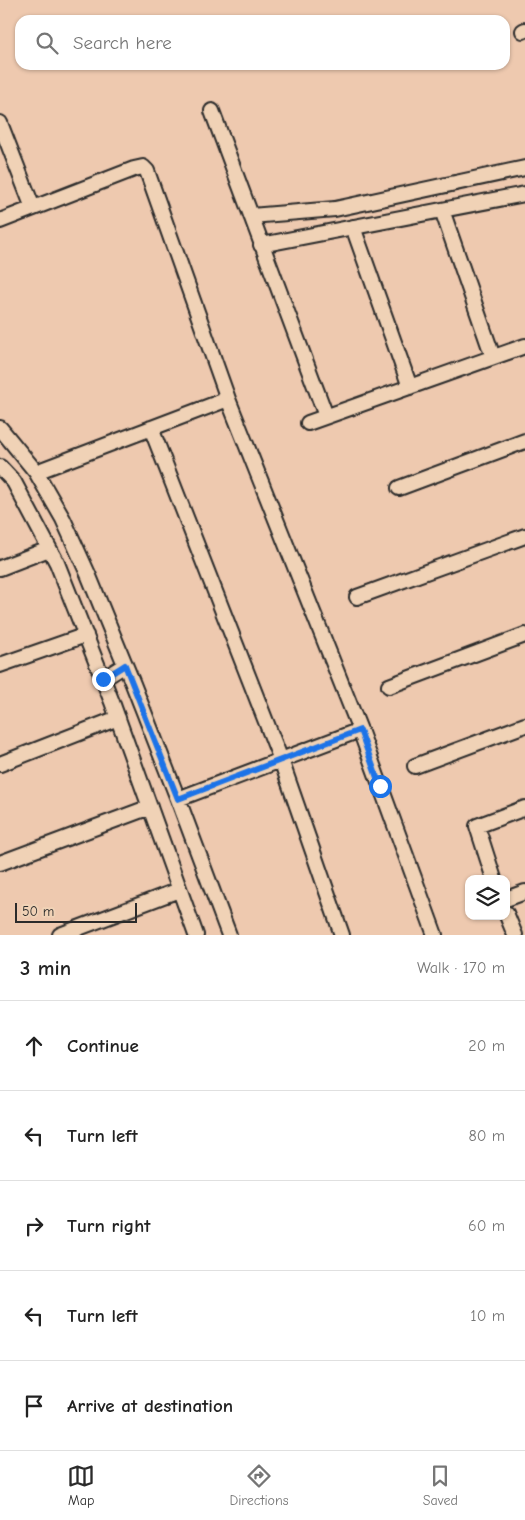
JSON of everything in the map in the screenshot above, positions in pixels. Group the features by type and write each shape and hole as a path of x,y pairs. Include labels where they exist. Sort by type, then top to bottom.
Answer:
{"street":[{"path":"212,111 326,416"},
{"path":"0,123 34,208"},
{"path":"0,222 134,169 142,167 147,171 228,399 360,730 435,935"},
{"path":"251,216 335,209 525,168"},
{"path":"262,245 525,194"},
{"path":"442,210 493,357"},
{"path":"353,227 410,387"},
{"path":"308,423 525,346"},
{"path":"36,472 228,399"},
{"path":"0,428 36,472 63,519 88,574 178,799 229,935"},
{"path":"151,428 281,760 342,935"},
{"path":"399,488 525,441"},
{"path":"0,468 14,482 57,564 118,718 196,935"},
{"path":"357,597 525,536"},
{"path":"0,568 49,549"},
{"path":"0,665 86,635"},
{"path":"389,686 525,635"},
{"path":"103,679 125,665"},
{"path":"0,764 118,718"},
{"path":"415,766 525,725"},
{"path":"178,799 360,730"},
{"path":"0,862 150,807"},
{"path":"493,875 477,826 525,808"},
{"path":"60,935 180,890"},
{"path":"510,898 525,892"},
{"path":"509,920 515,935"}],"route":[{"path":"103,679 125,665 178,799 360,730 380,786"}]}
